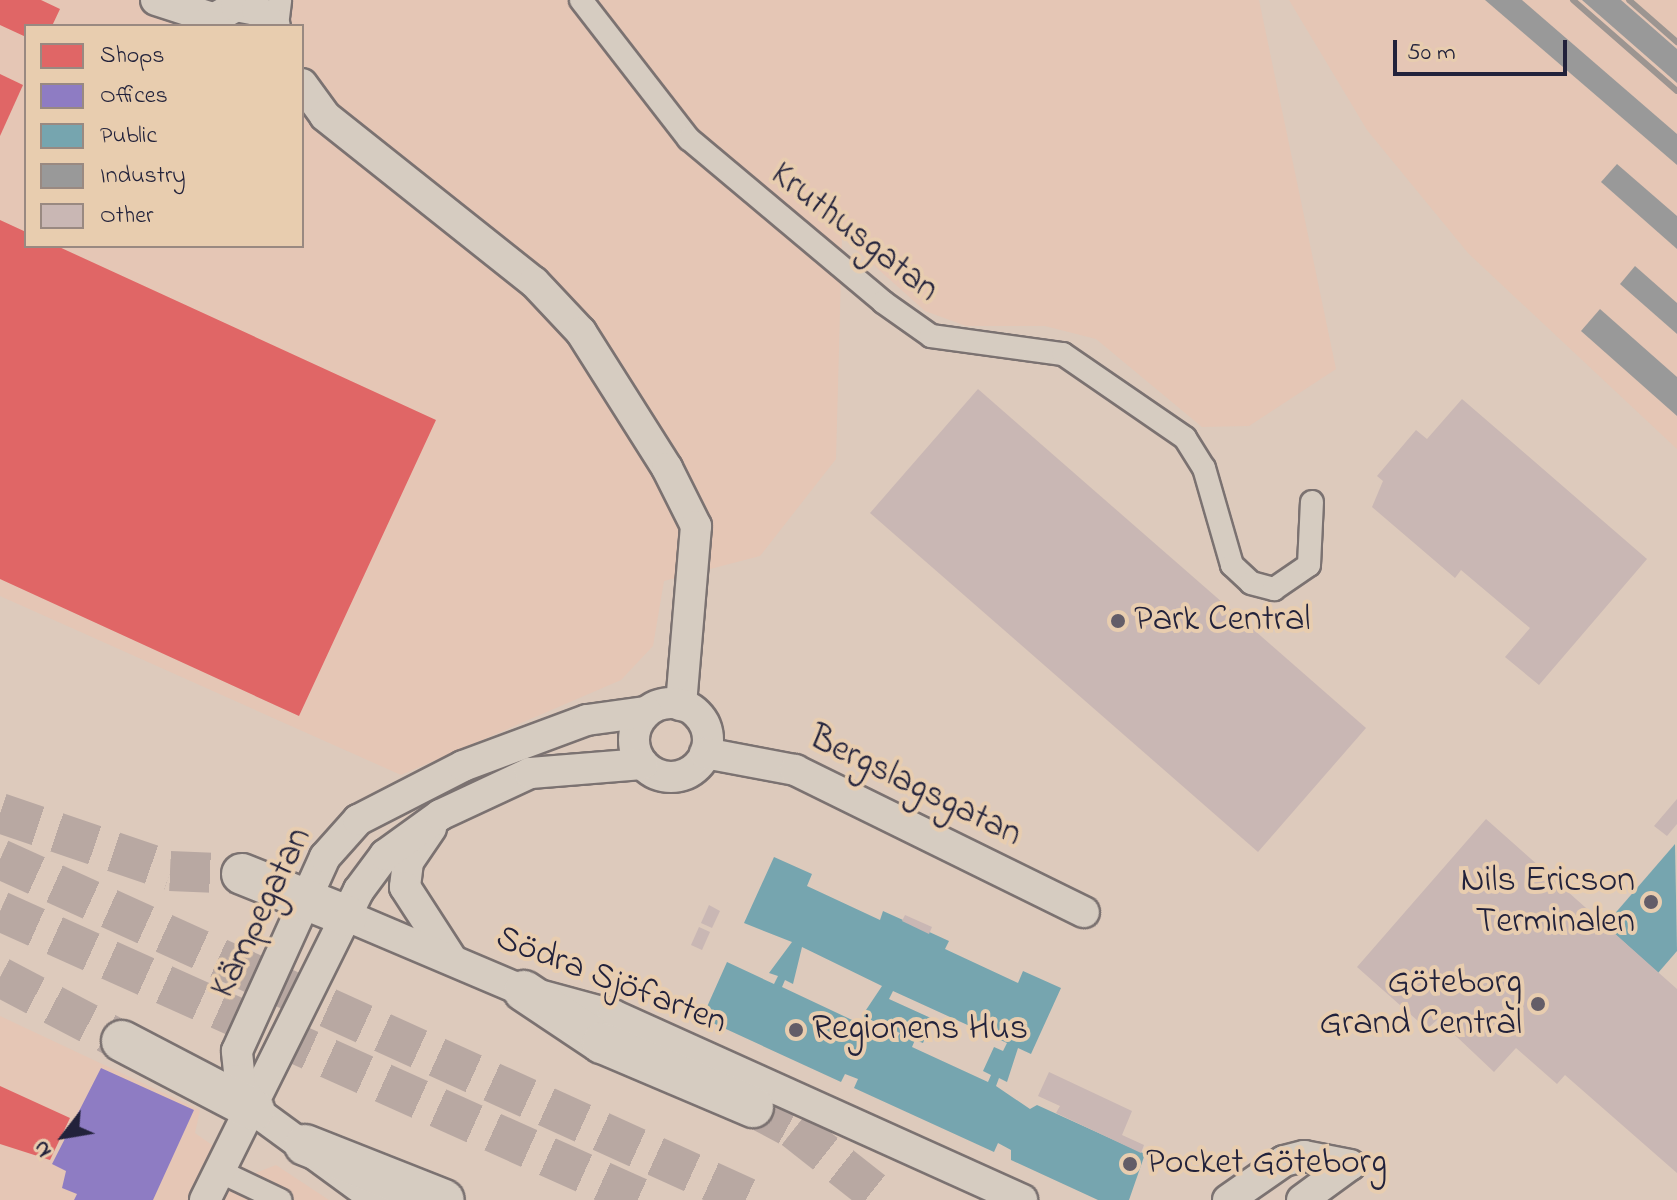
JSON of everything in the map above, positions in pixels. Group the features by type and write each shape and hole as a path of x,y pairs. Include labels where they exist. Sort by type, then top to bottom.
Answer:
{"highway":[{"path":"242,874 347,916"},
{"path":"524,991 602,1043 753,1107"},
{"path":"122,1041 254,1110"},
{"path":"305,1145 444,1200"}],"street":[{"path":"276,24 280,0"},
{"name":"Kruthusgatan","path":"581,0 689,139 883,302 931,336 1063,354 1185,438 1204,468 1232,565 1251,583 1274,589 1309,565 1312,502"},
{"path":"163,9 205,22 248,3 274,24"},
{"path":"304,89 314,113 534,282 581,332 667,468 696,526 681,705"},
{"path":"205,1200 254,1110 347,916 385,855 440,815 530,773 643,764 673,777 696,767 705,753 704,723 681,705 646,712 634,741 643,764"},
{"name":"Kämpegatan","path":"254,1110 237,1051 308,898 342,833 398,797 587,720 646,712"},
{"name":"Bergslagsgatan","path":"705,753 795,770 1084,912"},
{"path":"440,815 408,862 405,887 453,959"},
{"name":"Södra Sjöfarten","path":"347,916 524,991 613,1015 1022,1200"},
{"path":"254,1110 377,1200"},
{"path":"1245,1188 1304,1156 1350,1165 1302,1200"},
{"path":"219,1171 280,1200"}],"shaded area":[{"path":"0,0 1259,0 1336,369 1249,426 1202,427 1096,339 1045,326 966,326 925,311 842,237 836,459 760,556 664,581 653,646 621,680 401,775 0,596"},
{"path":"1289,0 1677,0 1677,449 1468,253 1367,130"},
{"path":"0,1016 200,1110 195,1133 253,1174 276,1165 329,1200 0,1200"}],"building: Shops":[{"path":"0,0 41,0 60,9 53,24 24,24 24,36 0,25"},
{"path":"0,74 23,85 0,136"},
{"path":"0,220 24,231 24,248 61,248 436,420 299,716 0,579"},
{"path":"0,1086 70,1118 50,1160 0,1144"}],"building: Offices":[{"path":"101,1068 194,1110 153,1200 74,1200 77,1194 62,1188 66,1171 52,1164"}],"building: Public":[{"name":"Nils Ericson Terminalen","path":"1675,844 1677,951 1658,973 1605,925"},
{"name":"Regionens Hus","path":"774,857 812,874 807,886 880,920 883,911 949,941 945,949 1018,983 1023,971 1061,988 1031,1054 1018,1048 1007,1082 999,1078 996,1086 1030,1109 1037,1105 1145,1154 1129,1200 1098,1200 1011,1160 1011,1150 998,1143 994,1152 854,1088 858,1079 845,1074 841,1082 702,1018 727,962 774,984 778,976 769,973 792,942 744,923","holes":["802,947 882,986 862,1016 900,1033 896,1040 864,1033 867,1027 782,987 785,980 793,984","893,991 1007,1043 1003,1051 994,1047 983,1071 991,1075 988,1082 912,1047 915,1040 923,1043 933,1019 889,999"]}],"building: Industry":[{"path":"1485,0 1522,0 1677,134 1677,165"},
{"path":"1582,0 1621,0 1677,49 1677,83"},
{"path":"1617,164 1677,216 1677,249 1601,182"},
{"path":"1635,266 1677,303 1677,334 1620,284"},
{"path":"1600,309 1677,377 1677,416 1581,331"}],"building: Other":[{"name":"Park Central","path":"978,389 1366,728 1258,852 870,513"},
{"path":"1462,399 1647,559 1539,685 1505,657 1530,628 1461,570 1455,578 1372,507 1383,481 1377,476 1416,430 1427,439"},
{"path":"1677,799 1677,824 1667,836 1654,826"},
{"name":"Göteborg Grand Central","path":"1486,819 1677,989 1677,1173 1565,1075 1557,1084 1516,1048 1494,1072 1438,1019 1427,1029 1357,967"},
{"path":"709,905 720,911 712,928 701,923"},
{"path":"905,915 932,927 929,934 902,921"},
{"path":"699,927 710,932 702,950 691,945"},
{"path":"1049,1072 1132,1111 1122,1135 1144,1145 1141,1153 1056,1113 1060,1106 1038,1096"}],"tunnel":[{"path":"0,813 170,871 242,874"},
{"path":"0,859 752,1200"},
{"path":"0,911 644,1200"},
{"path":"0,977 122,1041"},
{"path":"753,1107 794,1129 884,1200"}],"railway":[{"path":"1573,0 1677,91"},
{"path":"1629,0 1677,42"}],"place":[{"name":"Park Central","path":"1118,621"},
{"name":"Nils Ericson Terminalen","path":"1651,902"},
{"name":"Göteborg Grand Central","path":"1538,1004"},
{"name":"Regionens Hus","path":"796,1030"},
{"name":"Pocket Göteborg","path":"1130,1164"}]}
